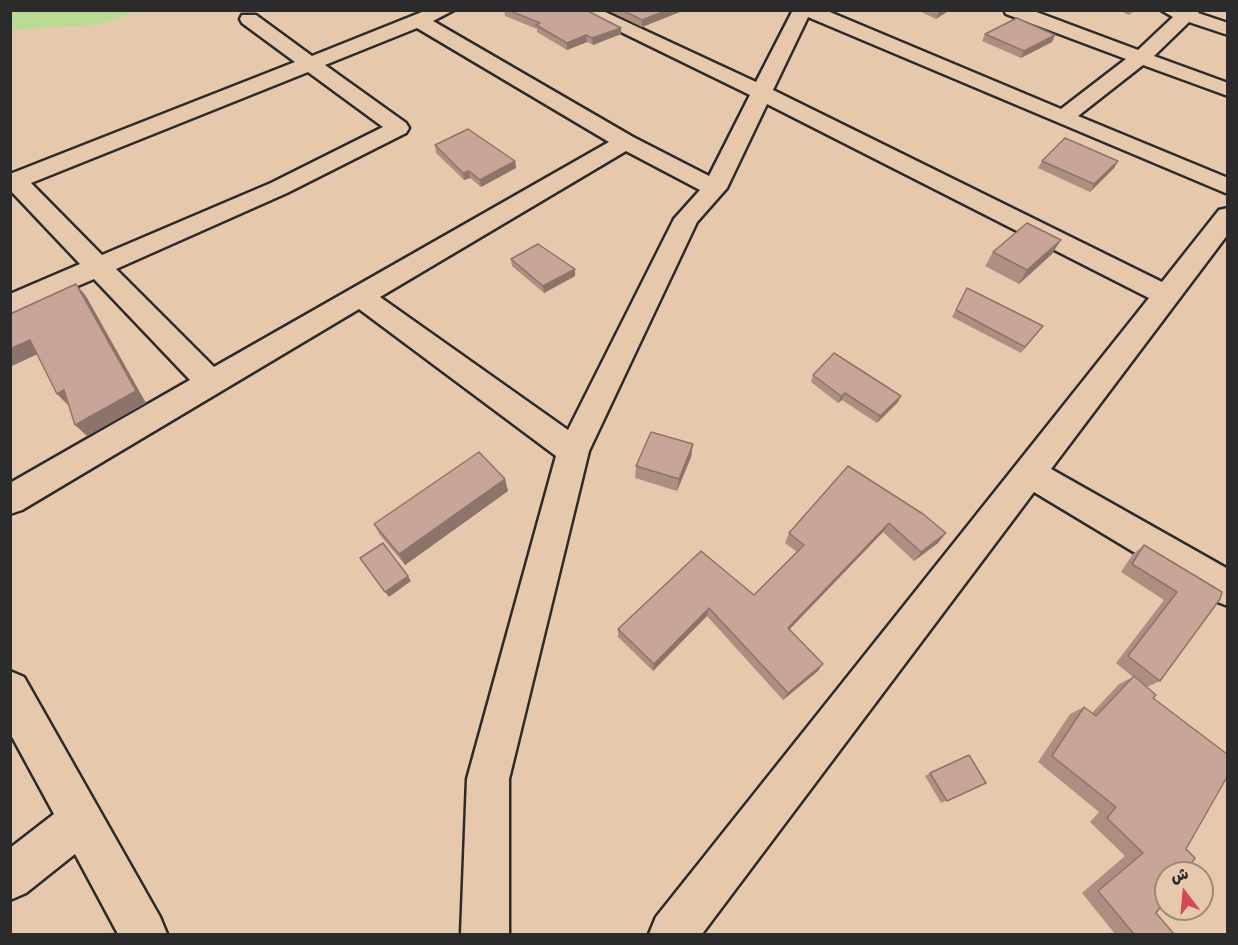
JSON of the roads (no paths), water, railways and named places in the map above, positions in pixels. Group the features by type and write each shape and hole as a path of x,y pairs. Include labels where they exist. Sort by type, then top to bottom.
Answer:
{"street":[{"path":"211,383 13,182 445,10"},
{"path":"585,10 762,93 1166,295"},
{"path":"485,934 488,779 573,451 686,219 715,188 802,10"},
{"path":"808,10 1227,187"},
{"path":"1013,10 1227,90"},
{"path":"1062,118 1140,58 1182,12 1227,28"},
{"path":"10,305 279,188 398,128 249,19"},
{"path":"419,21 625,142 715,188"},
{"path":"10,500 625,142"},
{"path":"673,934 1227,216"},
{"path":"360,296 573,451"},
{"path":"1029,473 1227,589"},
{"path":"10,691 143,934"},
{"path":"10,878 81,821"}]}
